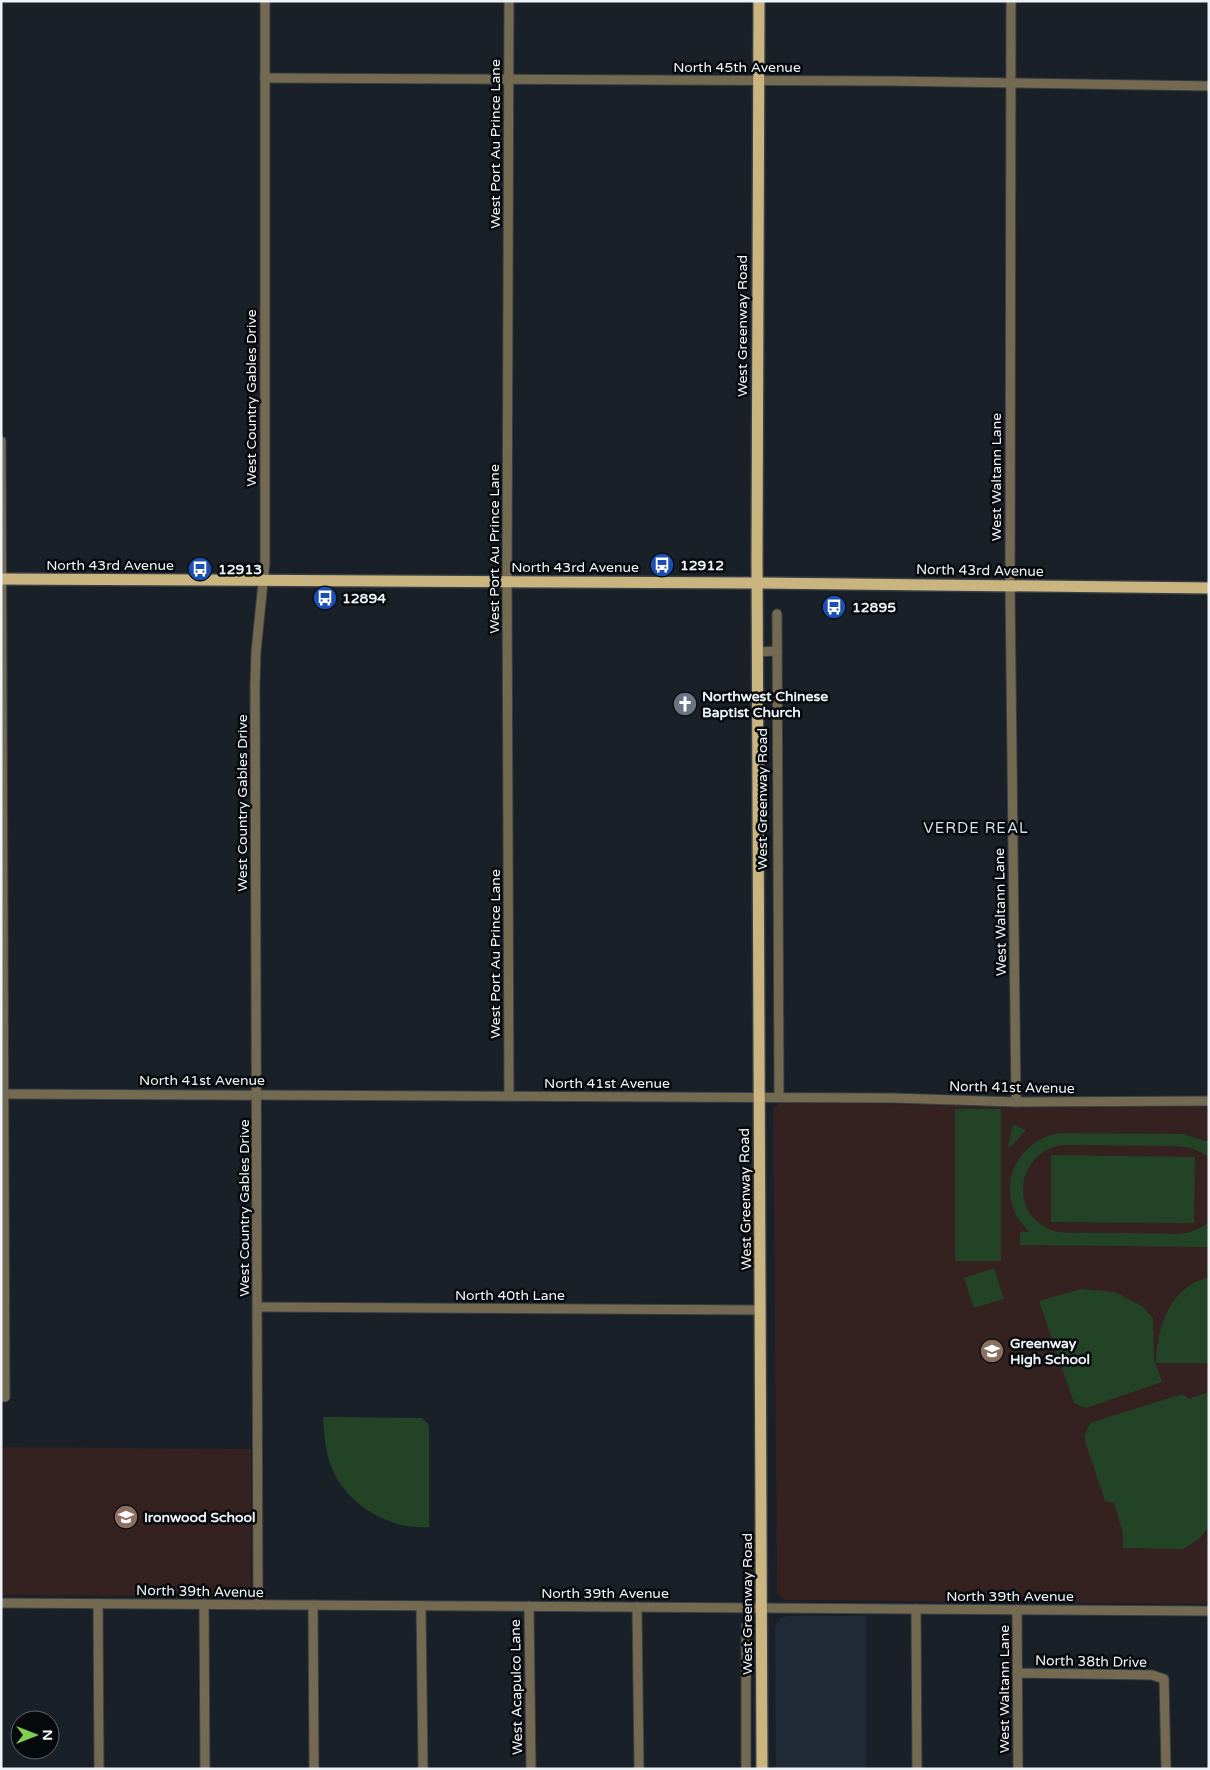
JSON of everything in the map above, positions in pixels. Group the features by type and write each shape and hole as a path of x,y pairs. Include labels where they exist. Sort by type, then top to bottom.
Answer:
{"main road":[{"name":"West Greenway Road","path":"759,1 757,652 762,1310 762,1769"},
{"name":"North 43rd Avenue","path":"1,579 757,583 1209,588"}],"street":[{"name":"West Country Gables Drive","path":"258,1605 255,686 256,652 263,580 265,1"},
{"name":"West Port Au Prince Lane","path":"509,1 507,582 509,1096"},
{"name":"West Waltann Lane","path":"1011,1 1010,586 1016,1102"},
{"name":"North 45th Avenue","path":"265,78 1011,82 1209,86"},
{"path":"1,442 5,1397"},
{"name":"West Greenway Road","path":"777,614 779,1097"},
{"path":"757,652 777,651"},
{"name":"North 41st Avenue","path":"4,1094 779,1097 1016,1102 1209,1101"},
{"name":"North 40th Lane","path":"258,1307 762,1310"},
{"name":"North 39th Avenue","path":"1,1603 762,1607 1209,1612"},
{"path":"98,1604 99,1769"},
{"path":"204,1604 205,1769"},
{"path":"312,1605 314,1769"},
{"path":"421,1606 423,1769"},
{"name":"West Acapulco Lane","path":"529,1606 531,1769"},
{"path":"637,1607 639,1769"},
{"path":"916,1609 917,1769"},
{"name":"West Waltann Lane","path":"1017,1610 1018,1769 1028,1769"},
{"name":"West Greenway Road","path":"746,1626 746,1769"},
{"name":"North 38th Drive","path":"1018,1674 1152,1675 1164,1679 1166,1769"},
{"path":"746,1748 762,1747"}],"shaded area":[{"name":"Greenway High School","path":"780,1103 1209,1107 1209,1604 785,1600 777,1593 773,1111 774,1107"},
{"name":"Ironwood School","path":"1,1447 251,1449 251,1593 246,1596 1,1595"},
{"path":"789,1616 866,1616 866,1769 776,1769 775,1627 781,1618"}],"green space":[{"path":"955,1109 1001,1109 1001,1261 955,1261"},
{"path":"1013,1124 1026,1130 1011,1147 1008,1146"},
{"path":"1059,1133 1183,1134 1209,1142 1209,1157 1192,1148 1178,1146 1066,1145 1051,1148 1038,1156 1029,1167 1024,1180 1023,1194 1027,1208 1035,1220 1054,1231 1071,1233 1179,1234 1191,1232 1209,1223 1209,1247 1020,1245 1020,1232 1029,1232 1016,1216 1011,1200 1010,1186 1012,1174 1017,1162 1034,1143"},
{"path":"1051,1155 1195,1157 1194,1223 1051,1222"},
{"path":"994,1268 1004,1299 974,1308 964,1278"},
{"path":"1209,1277 1209,1363 1156,1363 1159,1336 1168,1310 1185,1289"},
{"path":"1081,1289 1115,1292 1142,1306 1153,1318 1154,1360 1162,1382 1086,1408 1074,1403 1039,1301"},
{"path":"1209,1392 1209,1527 1199,1539 1183,1549 1123,1548 1123,1534 1114,1503 1105,1501 1085,1441 1085,1435 1090,1423 1182,1394 1189,1399"},
{"path":"323,1417 422,1418 429,1425 429,1527 414,1527 384,1519 370,1512 347,1492 338,1480 329,1460"}],"place":[{"name":"12912","path":"662,565"},
{"name":"12913","path":"200,569"},
{"name":"12894","path":"325,598"},
{"name":"12895","path":"834,607"},
{"name":"Northwest Chinese Baptist Church","path":"685,704"},
{"name":"Greenway High School","path":"992,1351"},
{"name":"Ironwood School","path":"126,1517"}],"district":[{"name":"VERDE REAL","path":"976,828"}]}
